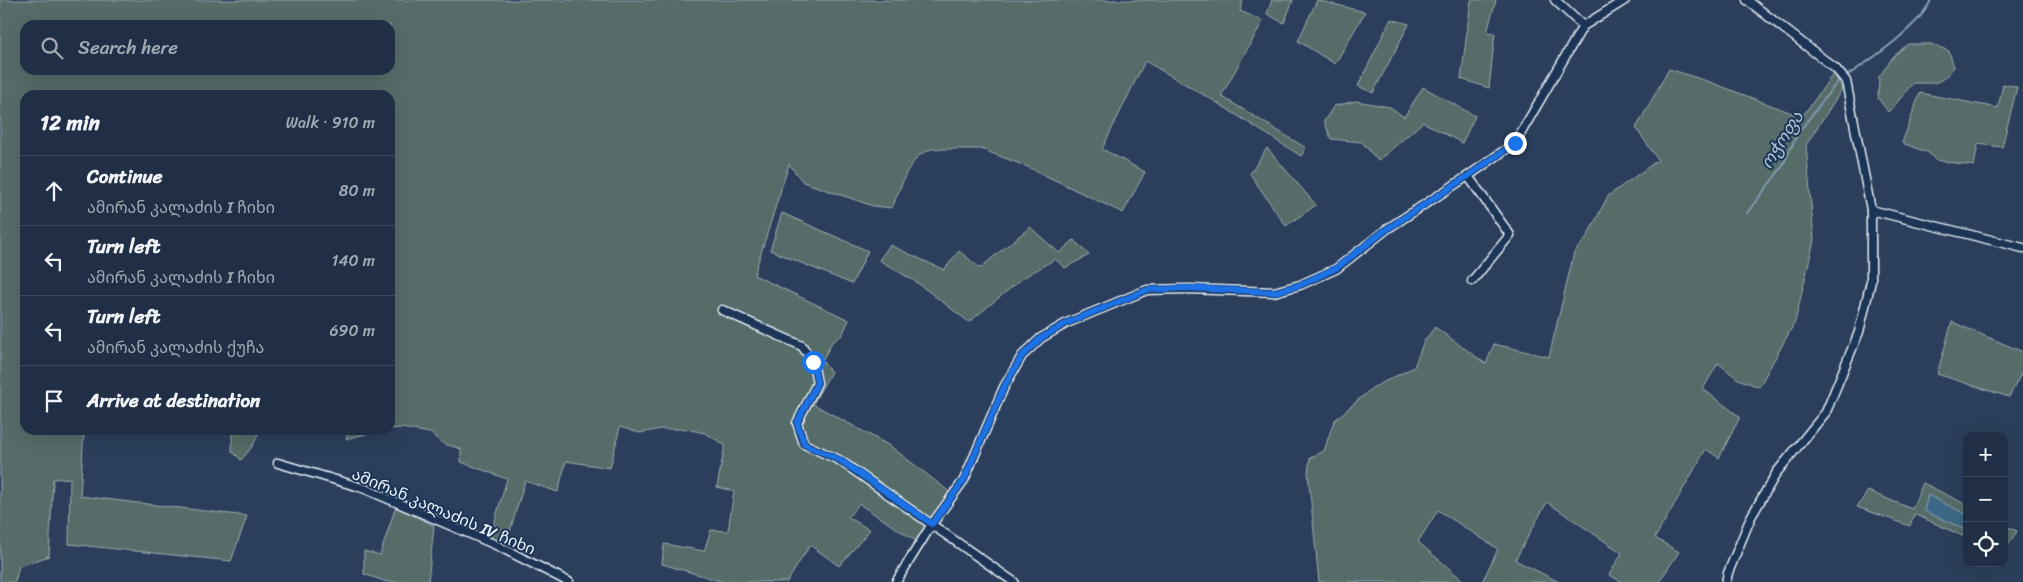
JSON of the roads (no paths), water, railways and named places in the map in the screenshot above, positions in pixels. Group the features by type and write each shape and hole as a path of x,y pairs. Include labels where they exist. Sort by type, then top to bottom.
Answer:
{"street":[{"path":"1555,0 1583,26"},
{"path":"896,582 932,524 964,480 1004,387 1022,356 1041,338 1067,323 1147,290 1187,288 1274,292 1300,285 1336,268 1387,229 1515,143 1583,26 1625,0"},
{"path":"1726,582 1751,517 1777,472 1826,412 1859,332 1871,281 1871,210 1846,81 1836,69 1747,0"},
{"path":"1468,176 1510,235 1472,281"},
{"path":"1871,210 2023,248"},
{"path":"722,310 802,346 813,362 817,383 797,423 804,444 840,460 932,524 1002,576 1014,582"},
{"name":"ამირან კალაძის IV ჩიხი","path":"278,464 363,488 496,545 569,582"}],"water":[{"path":"1928,495 1963,513 1963,528 1924,511"}],"waterway":[{"name":"ოჭოფა","path":"1848,75 1906,31 1925,10 1931,0"},
{"name":"ოჭოფა","path":"1747,213 1782,167 1798,133 1838,81"}]}
